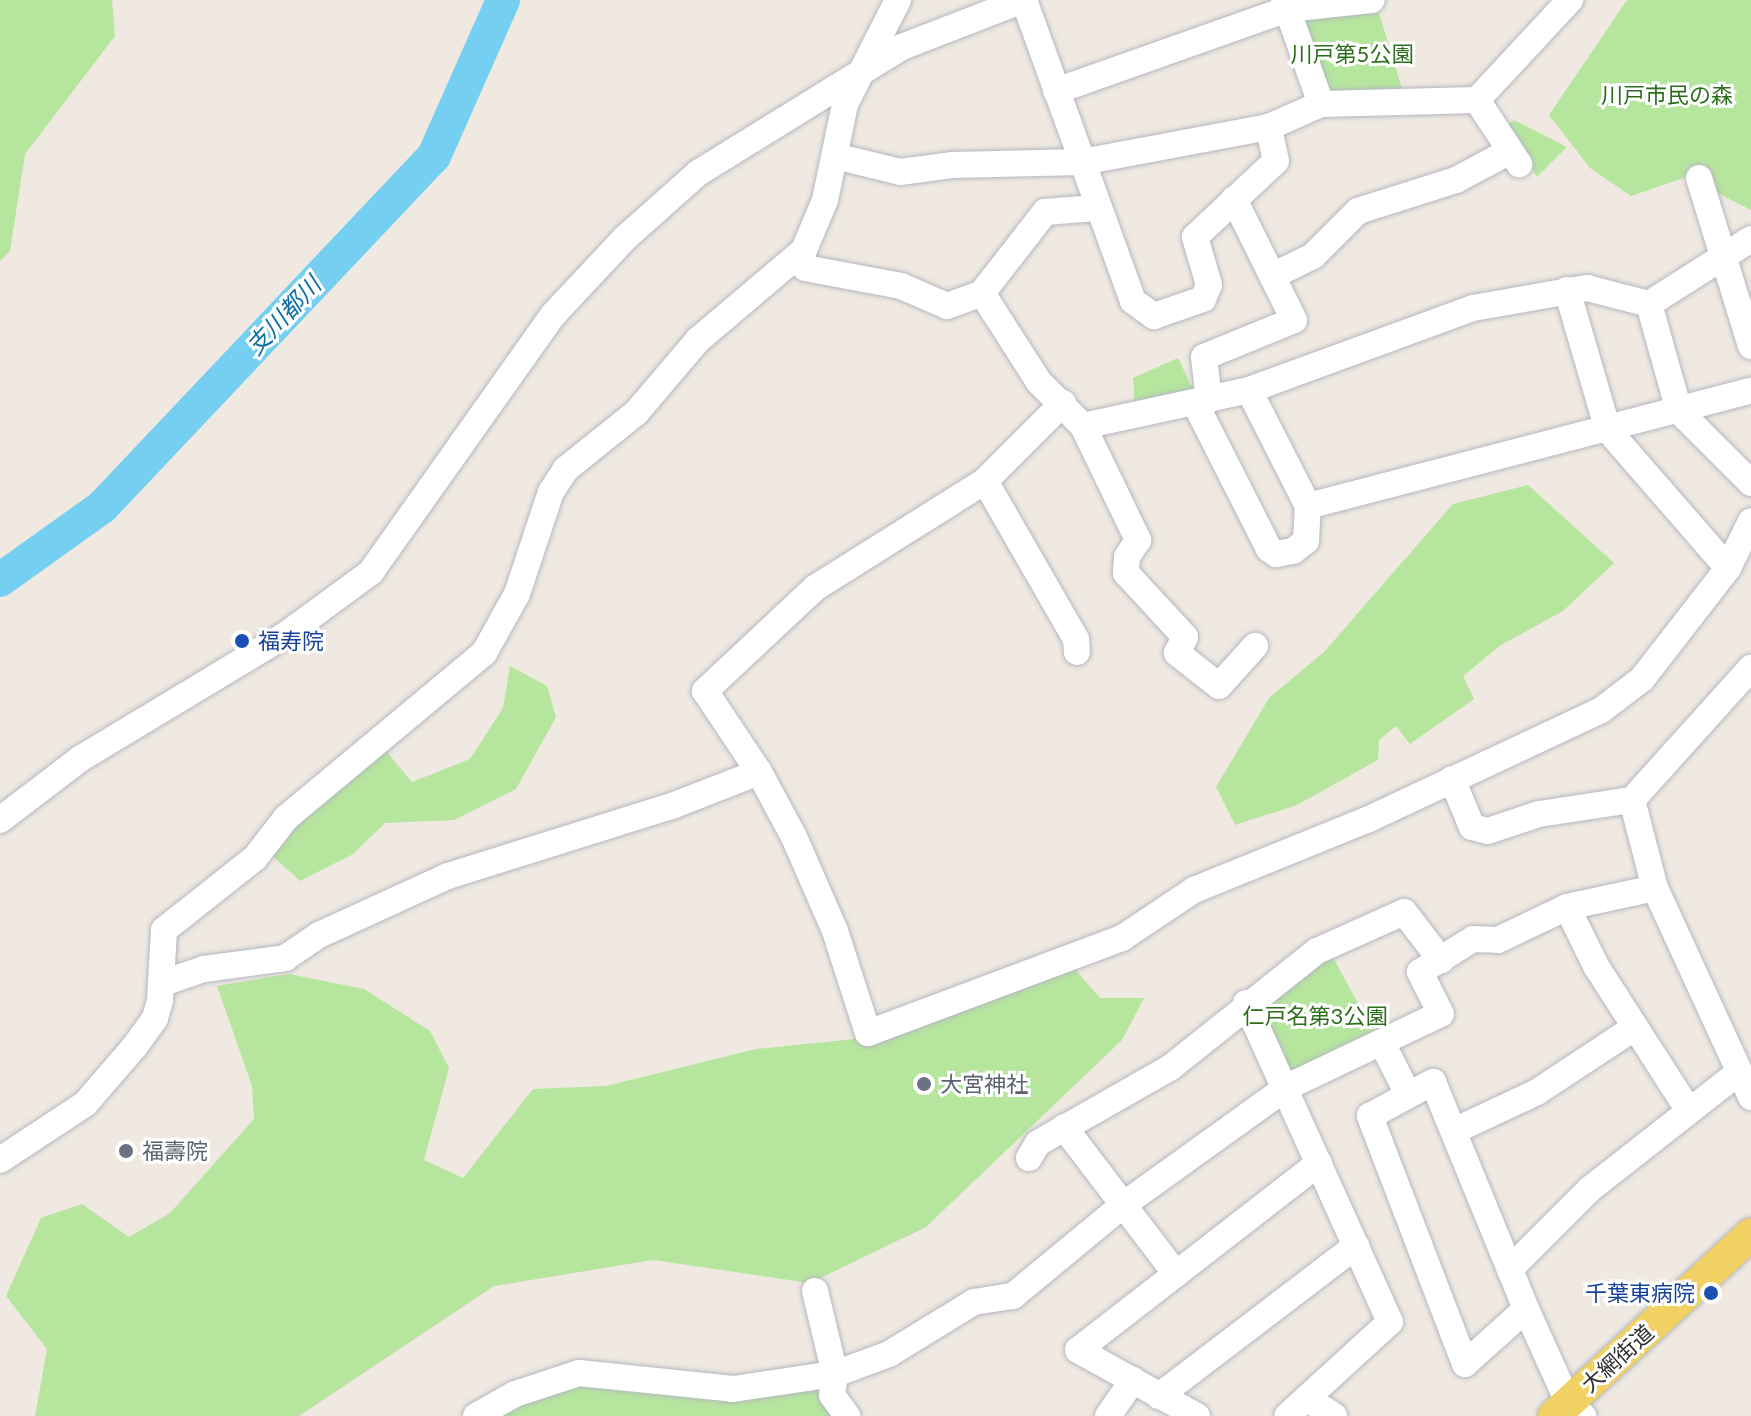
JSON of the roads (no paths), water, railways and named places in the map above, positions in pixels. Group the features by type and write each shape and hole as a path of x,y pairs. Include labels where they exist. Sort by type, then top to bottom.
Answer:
{"main road":[{"name":"大網街道","path":"1568,1411 1751,1234"}],"street":[{"path":"0,1160 64,1121 105,1084 155,1018 163,983 164,930 255,858 286,818 484,653 517,594 551,492 566,469 636,413 698,340 804,250 825,200 845,104 857,75 898,0"},
{"path":"0,820 138,721 284,636 348,592 390,549 511,369 589,274 698,173 857,75 939,29 1023,0 1096,208 1133,301 1154,316 1203,299 1209,285 1195,237 1276,161 1269,127"},
{"path":"1056,91 1286,4 1372,0"},
{"path":"835,156 900,172 952,165 1082,162 1269,127 1321,104 1477,100 1570,0"},
{"path":"1286,4 1321,104"},
{"path":"1272,276 1313,256 1358,211 1515,158 1477,100"},
{"path":"1699,178 1751,346"},
{"path":"1234,199 1294,320 1204,357 1202,402 1269,549 1276,554 1293,551 1306,541 1308,506 1249,390"},
{"path":"805,268 901,286 947,306 982,293 1045,212 1096,208"},
{"path":"1083,426 1249,390 1473,308 1587,288 1649,304 1751,239"},
{"path":"1567,290 1608,430 1728,568"},
{"path":"982,293 1039,382 1083,426 1138,540 1127,557 1126,573 1185,637 1177,653 1219,686 1255,646"},
{"path":"1649,304 1679,411 1751,483"},
{"path":"1308,506 1751,391"},
{"path":"1063,403 985,481 815,588 705,691 759,772 835,931 868,1033 1122,938 1194,890 1452,779 1600,711 1631,687 1728,568 1751,521"},
{"path":"985,481 1076,639 1077,652"},
{"path":"1452,779 1472,827 1488,831 1539,814 1632,800 1751,668"},
{"path":"163,983 204,969 285,958 319,935 448,876 672,806 759,772"},
{"path":"1632,800 1655,888 1751,1097"},
{"path":"476,1416 515,1394 579,1373 733,1389 835,1374 889,1354 974,1302 1013,1296 1123,1205 1287,1087 1441,1014 1420,972 1473,939 1498,940 1567,907 1655,888"},
{"path":"1567,907 1634,1028 1687,1108"},
{"path":"1029,1158 1038,1143 1171,1067 1246,1003 1317,951 1404,912 1441,960"},
{"path":"1246,1003 1287,1087 1390,1322 1287,1416"},
{"path":"1456,1130 1537,1092 1634,1028"},
{"path":"1382,1043 1408,1094"},
{"path":"1510,1269 1590,1189 1687,1108 1739,1072"},
{"path":"1526,1309 1465,1364 1370,1116 1433,1082 1456,1130 1568,1411"},
{"path":"1064,1127 1176,1274"},
{"path":"1197,1416 1078,1350 1319,1163"},
{"path":"1159,1396 1356,1246"},
{"path":"815,1291 835,1374 832,1395 847,1416"},
{"path":"1108,1416 1133,1380"},
{"path":"1308,1399 1334,1416"}],"waterway":[{"name":"支川都川","path":"0,580 102,507 434,156 503,0"}],"place":[{"name":"福寿院","path":"242,641"},
{"name":"大宮神社","path":"924,1084"},
{"name":"福壽院","path":"126,1151"},
{"name":"千葉東病院","path":"1711,1293"}],"park label":[{"name":"川戸第5公園","path":"1352,54"},
{"name":"川戸市民の森","path":"1667,95"},
{"name":"仁戸名第3公園","path":"1315,1016"}]}
